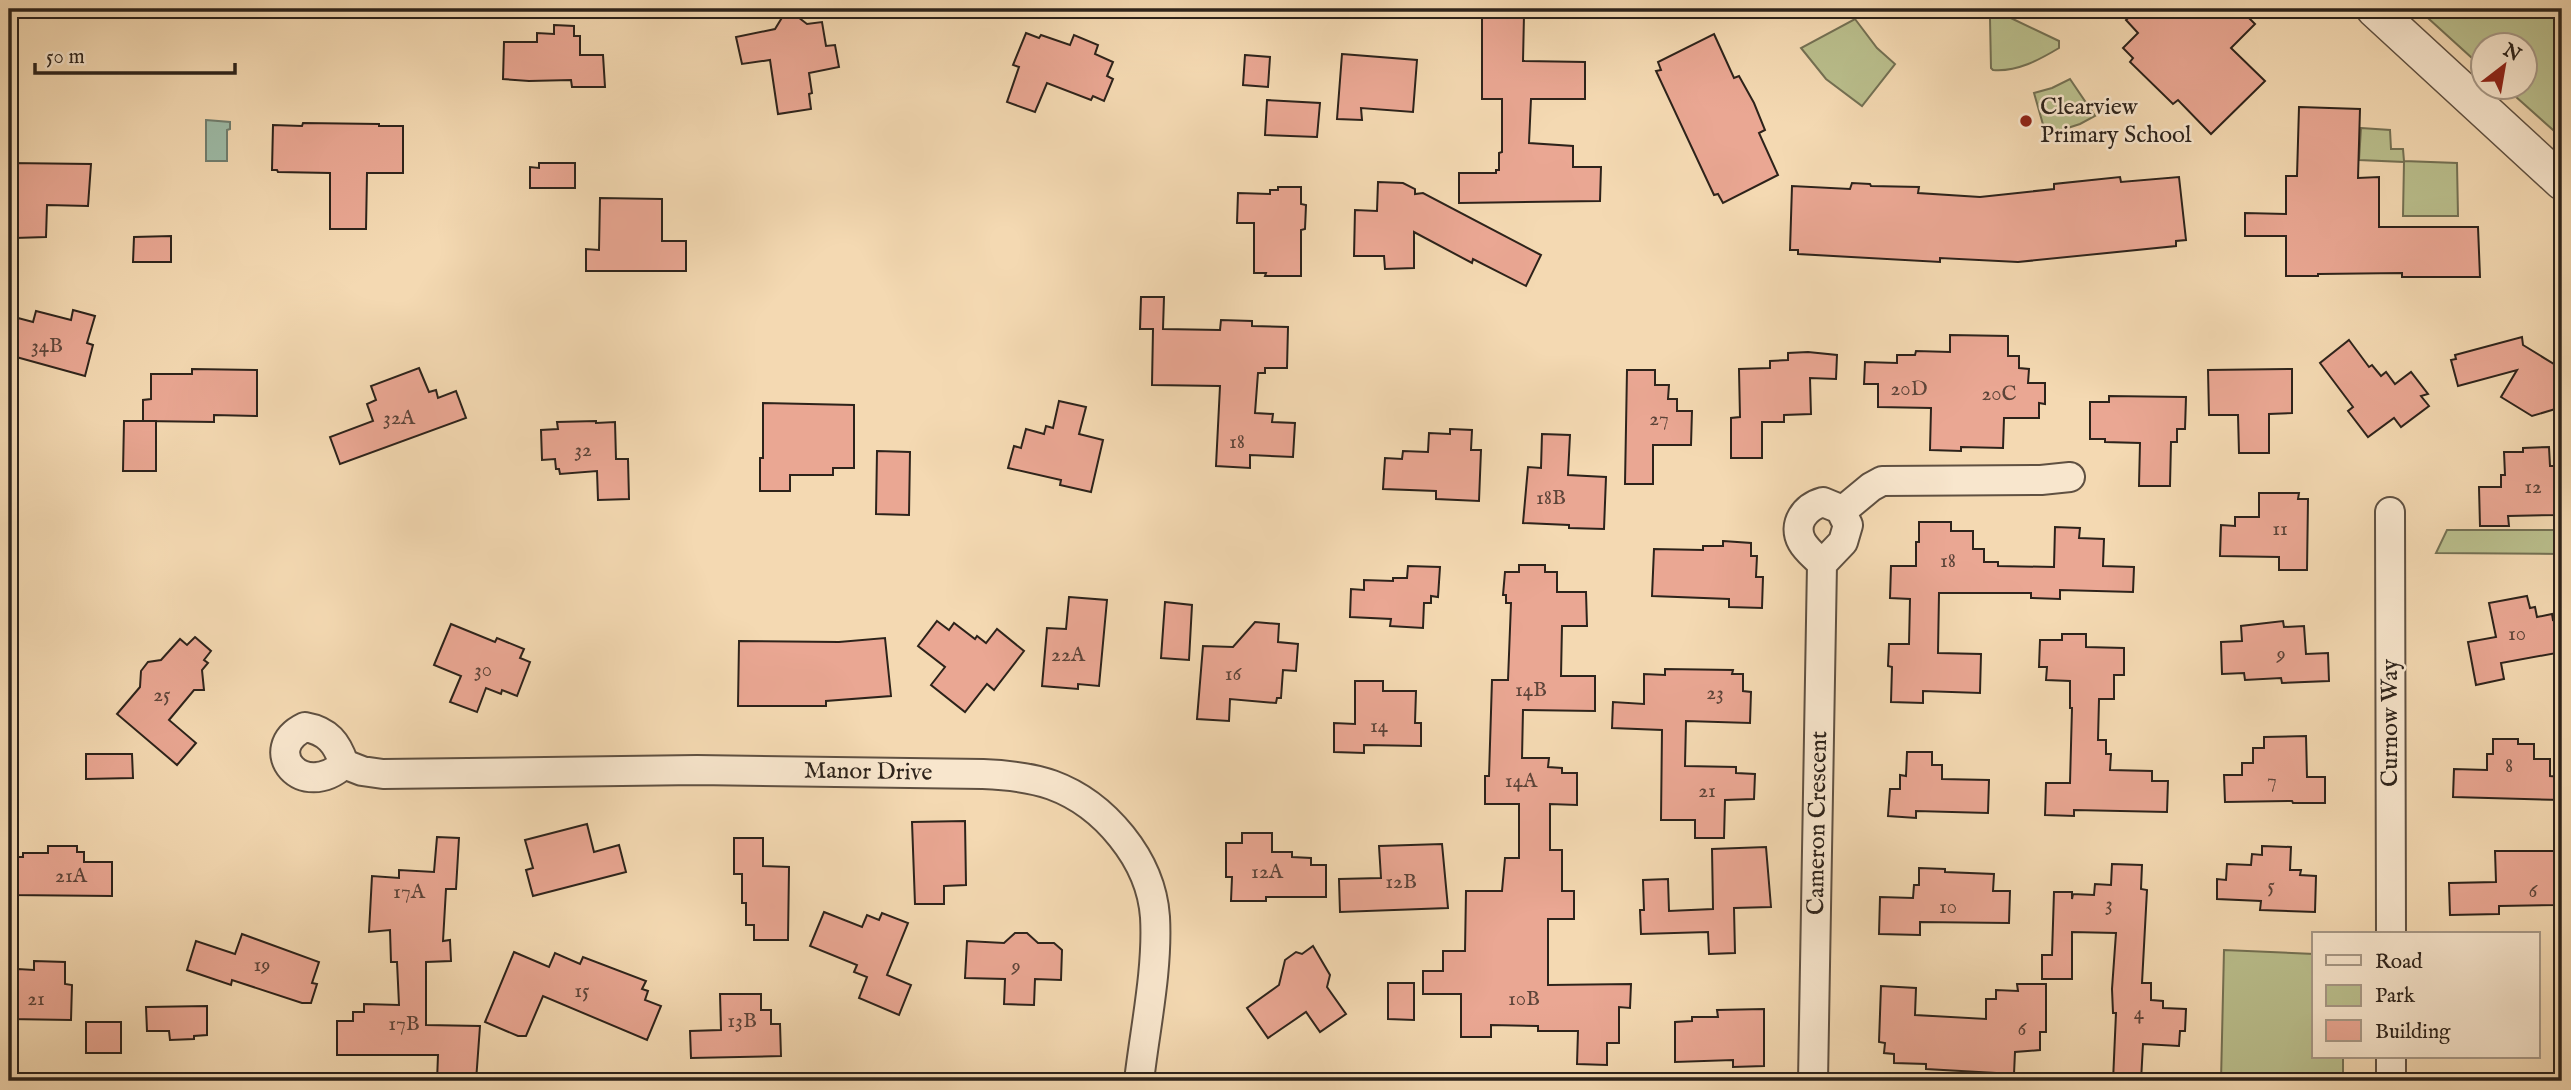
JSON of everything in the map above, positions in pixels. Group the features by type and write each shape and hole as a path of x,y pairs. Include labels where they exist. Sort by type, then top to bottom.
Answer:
{"street":[{"path":"2374,9 2562,182"},
{"path":"1842,511 1882,481 2041,480 2070,477"},
{"path":"1823,502 1842,511 1848,525 1847,533 1836,551 1822,564 1802,542 1798,530 1807,510 1823,502"},
{"name":"Curnow Way","path":"2390,512 2390,932"},
{"name":"Cameron Crescent","path":"1814,1081 1822,564"},
{"name":"Manor Drive","path":"344,764 362,771 383,774 672,770 983,774 1028,778 1051,785 1089,805 1115,829 1132,851 1150,891 1155,915 1155,940 1139,1081"},
{"path":"2391,1058 2391,1081"}],"green space":[{"path":"2418,9 2562,9 2562,138 2522,102 2540,102 2540,32 2470,32 2470,56"},
{"path":"1994,10 2059,41 2059,48 2019,67 1993,70 1990,14"},
{"path":"1855,19 1877,48 1895,64 1862,106 1826,79 1801,48"},
{"path":"2070,79 2095,116 2046,135 2034,93"},
{"path":"2361,128 2390,130 2391,149 2403,149 2404,161 2457,163 2458,216 2403,216 2404,162 2359,160"},
{"path":"2447,530 2562,530 2562,554 2436,553"},
{"path":"2224,950 2312,954 2312,1058 2343,1058 2343,1081 2221,1081"}],"shaded area":[{"path":"206,120 230,122 230,129 227,130 227,161 206,161"}],"building":[{"path":"2138,9 2240,9 2255,24 2231,48 2265,81 2211,134 2178,100 2173,104 2130,62 2133,58 2123,48 2138,33 2126,20"},
{"path":"794,14 807,24 822,22 826,46 835,45 839,67 809,73 811,109 778,114 770,60 742,64 736,37 775,29 783,16"},
{"path":"1482,15 1524,15 1523,61 1585,62 1585,99 1531,99 1529,143 1573,146 1573,167 1601,167 1600,201 1459,203 1459,173 1496,173 1496,170 1499,170 1499,153 1502,152 1502,99 1482,99"},
{"path":"554,25 574,26 574,36 580,36 580,55 603,55 605,87 572,87 571,80 503,79 504,42 537,42 537,33 554,34"},
{"path":"1026,33 1070,45 1074,35 1098,45 1095,54 1113,62 1107,76 1113,79 1104,101 1093,96 1091,100 1047,83 1035,112 1007,102 1019,67 1013,65"},
{"path":"1714,34 1734,78 1739,76 1754,103 1765,130 1759,133 1778,175 1723,203 1718,194 1714,195 1656,71 1661,70 1658,62"},
{"path":"1342,54 1417,60 1413,112 1361,108 1362,120 1337,119"},
{"path":"1245,55 1270,57 1268,87 1243,85"},
{"path":"1267,100 1320,103 1317,137 1265,135"},
{"path":"2299,107 2360,109 2358,178 2379,177 2379,227 2478,227 2480,277 2402,277 2402,273 2286,276 2286,236 2245,236 2245,213 2286,214 2286,176 2297,176"},
{"path":"303,123 403,126 403,173 367,173 366,229 330,229 330,173 272,170 273,125 302,126"},
{"path":"9,163 91,164 88,206 47,205 46,237 15,238 14,205 9,205"},
{"path":"539,163 575,163 575,188 530,188 530,167 539,168"},
{"path":"2120,177 2121,182 2179,177 2186,240 2176,241 2176,246 2018,262 1940,258 1940,262 1798,254 1798,250 1790,250 1792,186 1850,189 1852,183 1870,184 1919,187 1918,193 1980,197 2054,189 2054,184"},
{"path":"1378,182 1403,183 1415,189 1415,194 1423,193 1541,255 1526,286 1473,259 1472,263 1414,232 1414,268 1385,269 1384,256 1354,256 1355,210 1377,211"},
{"path":"1278,187 1301,187 1301,204 1306,205 1305,229 1301,230 1301,276 1265,276 1266,273 1254,273 1254,223 1237,223 1238,193 1270,194 1270,190 1278,190"},
{"path":"600,198 662,199 662,241 686,241 686,271 586,271 586,249 599,250"},
{"path":"171,236 171,262 133,262 134,237"},
{"path":"1141,297 1164,297 1163,329 1220,330 1221,320 1252,321 1252,326 1288,327 1287,368 1265,368 1265,373 1258,373 1255,413 1273,414 1272,422 1295,423 1293,457 1250,455 1250,468 1216,466 1220,386 1152,385 1153,329 1140,329"},
{"path":"73,310 95,316 87,343 93,345 85,376 9,355 18,318 33,322 36,311 71,320"},
{"path":"1950,335 2008,336 2008,356 2019,356 2019,368 2029,369 2028,383 2045,383 2045,404 2039,403 2039,418 2004,418 2003,448 1961,447 1961,451 1930,450 1931,408 1878,407 1878,384 1864,384 1865,362 1897,363 1897,355 1915,355 1916,351 1950,352"},
{"path":"2522,337 2523,345 2562,369 2562,407 2532,416 2501,397 2517,370 2458,386 2451,360 2456,359 2455,355"},
{"path":"2349,340 2369,367 2372,365 2381,376 2386,372 2395,384 2411,372 2428,394 2421,396 2429,406 2401,427 2394,418 2368,437 2348,411 2353,407 2320,363"},
{"path":"1788,353 1837,355 1836,379 1810,378 1811,414 1784,415 1784,422 1762,422 1762,458 1731,458 1731,418 1740,417 1739,369 1770,368 1770,361 1788,360"},
{"path":"419,368 429,392 436,390 438,398 456,391 466,418 340,464 330,437 373,421 367,404 376,400 371,386"},
{"path":"192,369 257,370 257,416 214,415 214,422 143,421 143,400 151,399 151,374 192,374"},
{"path":"2292,369 2292,413 2269,414 2269,453 2239,453 2238,415 2209,415 2208,370"},
{"path":"1627,370 1655,370 1655,385 1669,385 1668,399 1677,399 1677,411 1692,411 1691,445 1653,445 1653,484 1625,484"},
{"path":"2109,396 2186,397 2185,429 2177,429 2177,442 2171,442 2170,486 2139,486 2140,443 2090,439 2090,402 2109,402"},
{"path":"1059,401 1086,407 1079,434 1103,440 1091,492 1060,485 1061,480 1008,468 1014,446 1021,448 1026,429 1044,434 1046,426 1053,428"},
{"path":"763,403 854,405 854,468 833,468 833,475 790,475 790,491 760,491"},
{"path":"124,421 156,421 156,471 123,471"},
{"path":"557,422 615,422 616,459 628,459 629,499 598,500 597,471 560,474 559,469 556,469 555,459 542,460 541,430 558,429"},
{"path":"1450,429 1472,430 1471,450 1481,450 1479,501 1436,499 1436,491 1383,489 1385,458 1402,459 1403,451 1428,452 1429,433 1450,434"},
{"path":"1542,434 1570,435 1568,475 1606,477 1604,529 1523,523 1528,467 1541,468"},
{"path":"2549,447 2550,466 2560,466 2560,478 2562,477 2562,508 2559,508 2559,515 2508,516 2509,526 2480,526 2479,487 2501,487 2501,475 2505,475 2504,452"},
{"path":"877,451 910,452 909,515 876,514"},
{"path":"2259,493 2299,493 2298,499 2308,499 2307,570 2279,570 2279,557 2220,556 2221,525 2235,526 2235,517 2259,517"},
{"path":"1919,522 1951,522 1951,531 1973,531 1973,549 1984,549 1984,562 1998,562 1998,566 2054,567 2055,527 2080,528 2079,538 2104,539 2103,566 2134,567 2133,592 2060,590 2060,599 2031,598 2031,593 1939,593 1938,653 1981,654 1980,693 1923,691 1923,703 1891,702 1892,667 1888,666 1889,644 1909,644 1910,599 1890,598 1891,566 1916,566"},
{"path":"1723,541 1751,543 1751,556 1757,556 1756,577 1763,577 1762,608 1729,607 1729,599 1652,596 1654,549 1703,550 1703,546 1723,546"},
{"path":"1519,565 1545,565 1545,572 1557,572 1557,592 1586,592 1587,626 1562,626 1561,676 1595,676 1595,711 1523,710 1522,758 1549,758 1548,767 1562,768 1562,773 1577,773 1577,805 1550,804 1550,850 1562,850 1562,891 1574,891 1574,919 1548,919 1548,985 1631,984 1630,1008 1619,1007 1619,1043 1607,1043 1607,1065 1577,1064 1578,1031 1538,1031 1538,1026 1491,1025 1491,1037 1461,1037 1461,994 1423,994 1423,971 1443,971 1443,951 1465,951 1466,891 1502,891 1505,858 1519,858 1519,804 1485,804 1485,776 1489,776 1492,680 1508,680 1511,603 1506,603 1506,595 1503,595 1505,572 1519,572"},
{"path":"1408,566 1440,567 1438,597 1431,596 1431,603 1424,603 1423,628 1390,626 1391,619 1350,617 1351,589 1364,590 1364,580 1393,581 1393,578 1407,578"},
{"path":"2527,596 2530,608 2535,607 2537,617 2552,614 2553,620 2562,618 2562,652 2501,663 2504,679 2476,685 2468,642 2496,637 2489,603"},
{"path":"1069,597 1107,600 1099,686 1078,684 1078,689 1042,686 1047,628 1066,629"},
{"path":"1165,602 1192,605 1189,660 1161,658"},
{"path":"937,621 949,630 954,623 975,639 977,636 986,643 997,629 1024,651 994,690 987,684 965,712 931,685 945,667 918,646"},
{"path":"2283,621 2284,627 2304,626 2306,654 2328,653 2329,681 2282,683 2281,678 2245,680 2244,673 2222,674 2221,642 2242,641 2241,626"},
{"path":"1255,622 1279,624 1278,642 1298,644 1296,671 1283,670 1281,698 1277,698 1276,703 1230,699 1229,721 1197,719 1203,646 1233,647"},
{"path":"451,624 495,642 497,638 524,649 520,658 530,662 517,696 486,688 477,712 450,702 461,676 434,665"},
{"path":"2062,634 2086,634 2086,647 2124,648 2124,675 2114,675 2114,699 2099,699 2098,740 2106,740 2106,754 2111,754 2110,770 2152,771 2152,781 2168,781 2167,812 2074,810 2074,816 2045,815 2046,783 2070,783 2070,681 2046,680 2047,667 2039,667 2040,640 2062,640"},
{"path":"195,637 211,651 204,660 208,663 202,670 204,690 194,690 169,720 196,743 177,765 117,714 140,687 141,671 148,662 161,660 180,639 187,645"},
{"path":"885,638 891,696 826,701 826,706 738,706 739,641 839,642"},
{"path":"1665,669 1733,670 1732,674 1743,674 1743,691 1751,692 1750,723 1686,721 1685,766 1736,767 1736,773 1755,774 1754,799 1725,800 1724,838 1695,838 1695,820 1661,820 1662,730 1612,728 1613,702 1644,704 1644,674 1665,675"},
{"path":"1355,681 1383,681 1383,691 1416,691 1415,723 1421,723 1421,746 1364,745 1364,753 1334,752 1334,723 1355,724"},
{"path":"2306,736 2307,777 2325,777 2325,803 2225,802 2224,775 2242,775 2242,763 2253,763 2253,748 2264,748 2264,737"},
{"path":"2493,739 2518,739 2518,744 2534,744 2534,759 2550,759 2550,776 2562,777 2562,800 2453,797 2454,769 2487,770 2487,754 2493,754"},
{"path":"1907,752 1932,752 1932,765 1942,765 1942,779 1989,780 1988,813 1916,811 1916,818 1888,816 1890,789 1900,789 1900,775 1906,776"},
{"path":"86,754 132,754 133,778 86,779"},
{"path":"965,821 966,885 944,886 944,904 915,904 912,822"},
{"path":"587,824 594,852 619,845 626,872 533,896 526,870 533,868 525,840"},
{"path":"1242,833 1272,833 1272,852 1292,852 1292,857 1311,858 1311,865 1326,865 1326,897 1266,897 1266,901 1231,901 1232,877 1226,877 1226,843 1242,843"},
{"path":"437,837 459,838 456,889 446,889 443,941 450,940 451,961 426,962 426,1025 480,1026 476,1081 437,1081 438,1055 337,1055 337,1021 353,1021 353,1012 364,1012 364,1004 399,1005 397,962 391,962 390,930 369,932 372,876 399,878 399,870 434,872"},
{"path":"734,838 763,838 763,866 789,867 788,940 754,940 754,925 746,925 746,903 742,903 742,874 734,874"},
{"path":"1442,844 1448,908 1340,912 1339,879 1381,878 1379,846"},
{"path":"48,846 77,846 77,852 84,852 84,862 112,862 112,896 9,895 9,857 23,857 23,853 48,853"},
{"path":"2262,846 2291,847 2290,870 2301,870 2300,875 2316,876 2315,912 2260,910 2261,901 2217,899 2217,879 2226,880 2227,864 2251,865 2252,854 2262,855"},
{"path":"1766,847 1771,907 1734,908 1735,953 1709,954 1708,932 1641,934 1640,910 1644,910 1643,880 1668,879 1669,911 1713,909 1712,849"},
{"path":"2495,851 2562,851 2562,895 2556,895 2556,905 2499,906 2499,914 2450,915 2449,883 2496,882"},
{"path":"2112,864 2142,865 2141,889 2147,890 2142,983 2151,983 2151,1000 2163,1001 2163,1008 2186,1009 2185,1031 2180,1031 2179,1046 2143,1044 2141,1081 2113,1081 2116,1013 2113,1013 2112,989 2116,933 2072,932 2072,979 2042,979 2042,955 2052,955 2054,892 2072,892 2072,899 2073,894 2094,895 2095,884 2111,885"},
{"path":"1919,868 1994,874 1993,891 2010,891 2009,923 1920,922 1920,935 1879,934 1880,897 1913,898 1914,885 1919,885"},
{"path":"824,912 862,927 867,915 879,920 882,913 908,923 887,975 911,985 899,1015 859,998 867,977 854,972 857,965 810,946"},
{"path":"1015,933 1027,933 1038,943 1054,943 1062,950 1061,980 1035,979 1034,1005 1004,1004 1005,979 965,978 967,941 1004,943"},
{"path":"242,934 319,962 312,983 317,984 311,1003 302,1003 232,980 231,985 187,970 196,941 235,954"},
{"path":"1313,946 1330,975 1327,987 1346,1014 1320,1032 1306,1012 1268,1038 1247,1008 1279,985 1285,960 1296,952 1302,954"},
{"path":"514,952 549,967 555,953 580,964 583,957 646,981 642,989 648,991 645,1000 661,1006 647,1040 543,996 526,1036 518,1036 485,1022"},
{"path":"34,961 65,962 65,984 72,985 71,1020 9,1019 9,982 18,982 18,969 34,970"},
{"path":"1388,983 1414,983 1414,1020 1388,1019"},
{"path":"2017,984 2046,984 2046,1032 2040,1032 2040,1050 2015,1052 2014,1074 1926,1069 1926,1064 1894,1063 1894,1054 1884,1053 1885,1043 1879,1042 1881,986 1916,988 1915,1015 1986,1019 1986,999 1996,999 1996,990 2018,991"},
{"path":"720,994 761,994 761,1010 771,1010 771,1024 780,1024 781,1056 691,1058 690,1031 721,1030"},
{"path":"207,1006 207,1035 194,1036 194,1039 170,1040 169,1031 147,1031 146,1007"},
{"path":"1764,1009 1764,1066 1733,1067 1733,1060 1675,1062 1675,1022 1692,1021 1692,1017 1718,1017 1717,1010"},
{"path":"86,1022 121,1022 121,1053 86,1053"}],"place":[{"name":"Clearview Primary School","path":"2026,121"}]}
